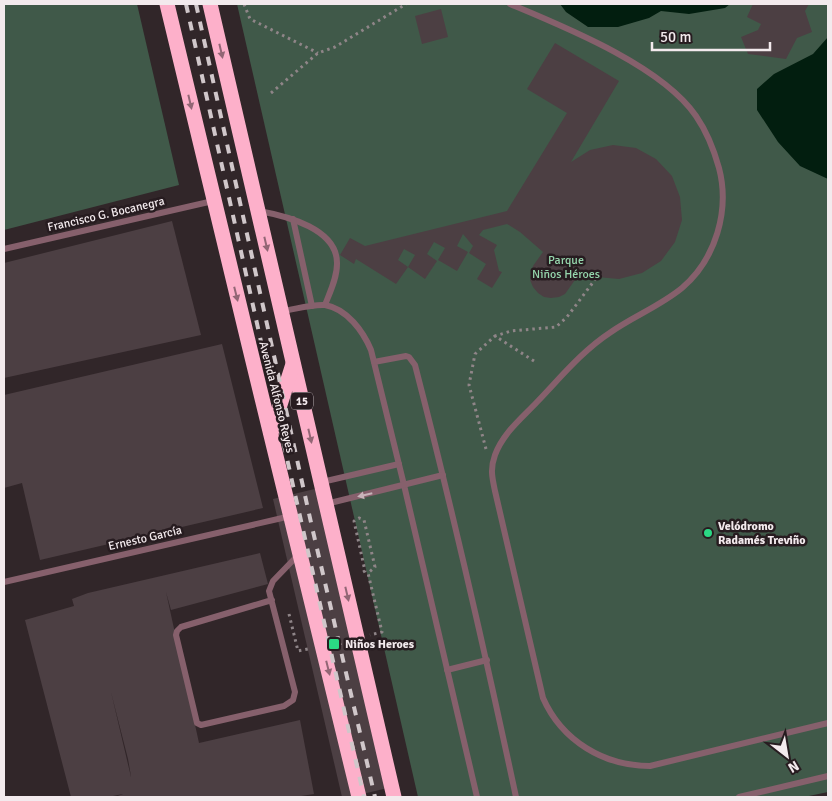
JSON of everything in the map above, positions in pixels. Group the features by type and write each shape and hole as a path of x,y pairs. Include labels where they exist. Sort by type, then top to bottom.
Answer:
{"highway":[{"name":"Avenida Alfonso Reyes","path":"167,4 213,201 359,797"},
{"name":"Avenida Alfonso Reyes","path":"210,4 394,797"},
{"path":"271,434 293,363"}],"lane":[{"path":"510,4 606,48 649,73 678,96 696,115 708,137 722,181 723,208 718,233 697,271 676,292 614,330 582,354 512,428 502,440 496,453 491,468 543,698 550,713 573,740 616,762 634,766 650,766 828,723"},
{"name":"Francisco G. Bocanegra","path":"4,249 213,201"},
{"path":"258,210 284,215 328,239 336,251 337,271 325,306"},
{"path":"293,219 312,306"},
{"path":"281,311 325,306 346,315 366,338 374,362 399,464 477,797"},
{"path":"374,362 401,356 409,357 412,360 443,475 487,660 516,797"},
{"path":"321,482 399,464"},
{"path":"326,504 443,475"},
{"name":"Ernesto García","path":"4,582 291,516"},
{"path":"272,600 182,627 177,631 176,635 197,723 202,725 284,706 293,700 295,692 272,600 269,591 273,580 300,553"},
{"path":"447,670 487,660"},
{"path":"739,797 828,776"}],"path":[{"path":"244,4 250,19 318,53"},
{"path":"271,93 318,53 335,47 406,4"},
{"path":"491,468 469,385 475,354 495,336 511,331 556,327 566,317 596,277"},
{"path":"495,336 534,361"},
{"path":"363,572 365,571 354,521 359,518 365,522 375,567 368,573 382,632 368,635"},
{"path":"289,614 298,651 308,649"}],"green space":[{"path":"4,4 137,4 179,185 4,230"},
{"name":"Parque Niños Héroes","path":"237,4 828,4 828,792 804,797 418,797"}],"shaded area":[{"path":"560,4 730,4 725,8 689,14 661,11 649,18 618,27 588,27 566,12"},
{"path":"828,37 828,179 800,166 778,142 757,110 757,89 774,74 813,54"}],"building":[{"path":"753,4 809,4 805,11 812,32 797,38 786,59 748,54 741,37 758,30 761,24 747,17"},
{"path":"441,9 448,37 422,44 415,16"},
{"path":"555,43 619,81 571,162 590,150 613,145 636,148 656,159 672,176 680,197 682,220 675,242 661,261 642,273 619,279 597,277 582,270 565,294 551,298 544,297 538,293 530,280 533,266 543,252 520,232 507,224 483,230 479,235 497,245 494,250 499,271 502,272 492,288 477,279 486,264 469,253 473,246 463,234 457,246 468,252 457,271 438,260 445,248 434,242 427,254 437,261 425,279 408,267 396,284 356,259 354,264 340,255 350,238 365,246 507,211 567,113 527,89","holes":["404,249 415,255 408,267 398,260"]},
{"path":"172,221 201,335 4,378 4,263"},
{"path":"222,344 263,508 40,560 22,483 4,488 4,395"},
{"path":"327,486 396,786 350,797 342,797 273,499"},
{"path":"260,553 268,584 171,610 166,592 199,743 300,720 314,794 295,797 115,797 123,794 108,797 71,797 25,620 74,606 72,599 88,593","holes":["111,692 128,759 131,777"]}],"railway":[{"path":"186,4 364,797"},
{"path":"196,4 312,527 375,797"}],"place":[{"name":"Velódromo Radamés Treviño","path":"708,533"},
{"name":"Niños Heroes","path":"334,644"}]}
